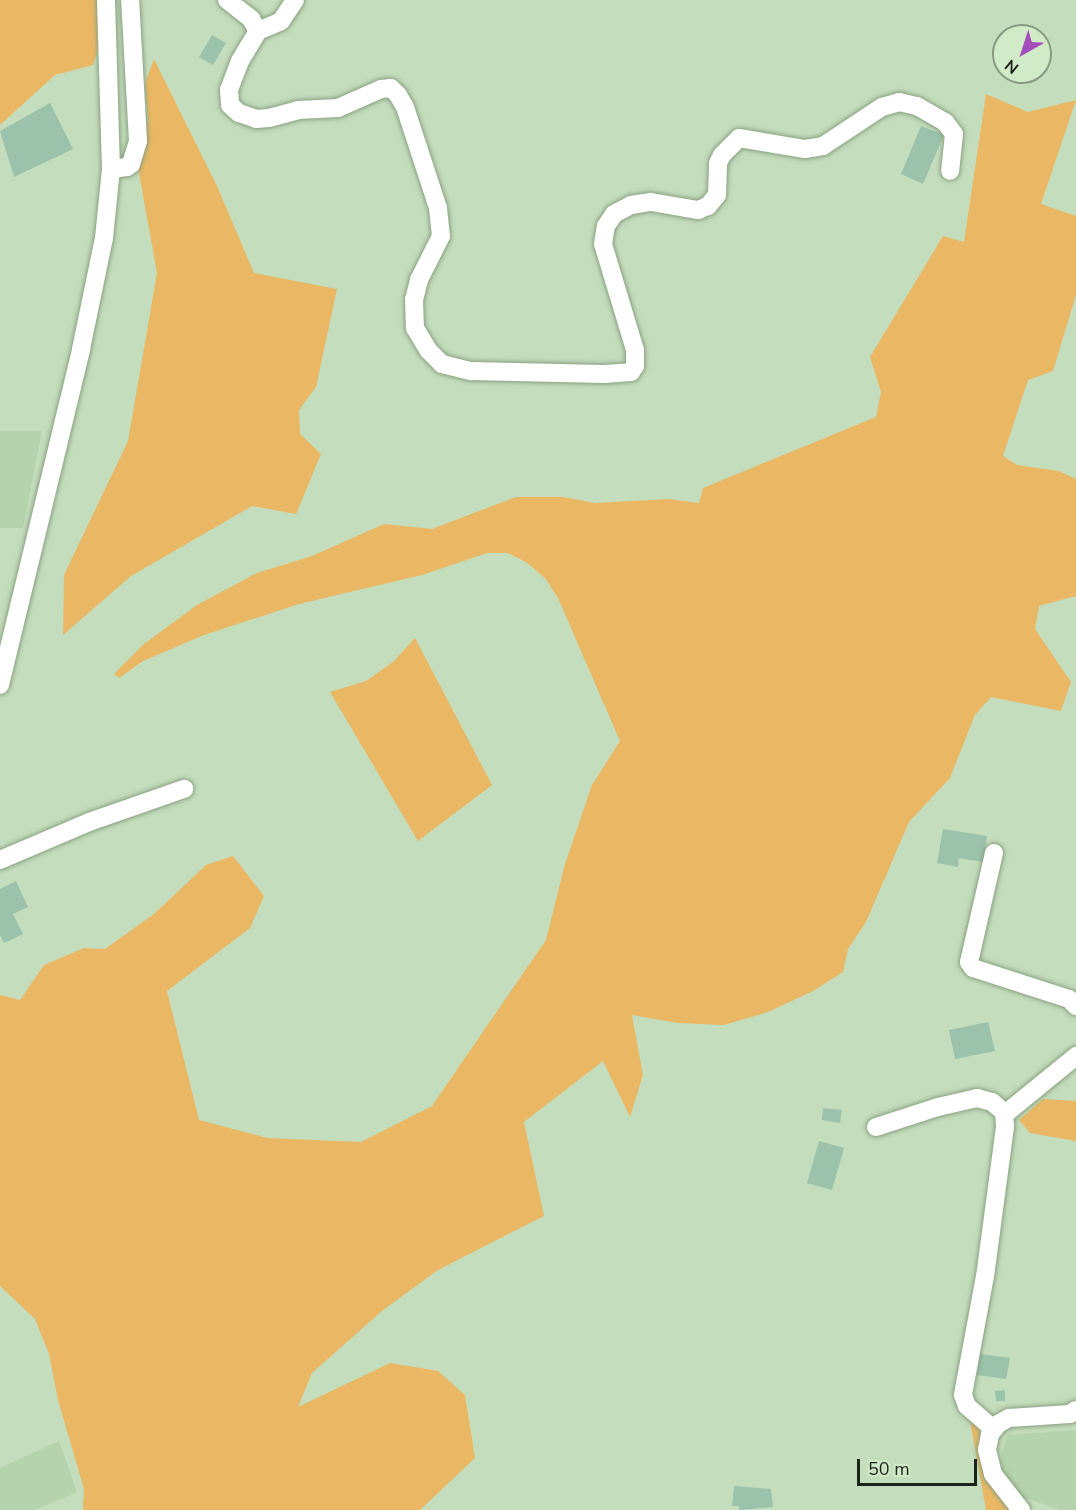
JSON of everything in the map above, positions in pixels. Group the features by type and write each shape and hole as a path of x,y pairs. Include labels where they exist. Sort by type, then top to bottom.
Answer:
{"street":[{"path":"0,685 94,289 107,213 111,168 106,0"},
{"path":"111,168 128,167 138,141 130,0"},
{"path":"227,0 251,19 258,31"},
{"path":"295,0 281,21 258,31 240,61 229,90 229,100 238,114 256,119 298,110 338,108 381,89 391,88 398,95 405,107 438,208 441,236 419,280 414,300 415,328 428,350 442,364 471,371 604,374 631,372 635,366 635,350 603,244 606,226 614,214 631,205 651,202 698,210 708,206 717,195 718,163 722,155 739,138 805,149 823,146 882,107 899,102 917,106 945,122 954,134 950,171"},
{"path":"0,860 88,822 184,789"},
{"path":"994,853 969,962 973,968 1069,999 1076,1006"},
{"path":"993,1429 967,1406 963,1395 985,1276 1005,1114 1075,1053"},
{"path":"876,1127 938,1107 977,1098 996,1104 1005,1114"},
{"path":"1021,1510 993,1474 987,1445 993,1429 1010,1418 1070,1414 1076,1410"}],"shaded area":[{"path":"0,0 99,0 101,41 93,65 55,75 0,125"},
{"path":"154,59 217,186 254,273 337,289 316,387 299,410 300,434 321,454 296,514 252,506 131,576 63,635 64,575 128,441 157,273 137,162 148,121 145,83"},
{"path":"986,94 1028,112 1076,100 1041,204 1076,216 1076,295 1053,371 1028,380 1003,456 1017,465 1059,471 1076,479 1076,596 1039,606 1035,629 1071,682 1061,711 991,697 975,715 950,778 909,822 866,922 848,949 843,972 813,991 768,1012 724,1025 678,1023 632,1015 643,1075 630,1117 603,1061 524,1122 544,1216 438,1270 383,1310 312,1373 298,1407 390,1363 438,1371 465,1395 475,1458 420,1510 83,1510 84,1489 58,1400 49,1354 35,1319 0,1286 0,995 20,1000 44,965 84,948 105,949 154,914 206,865 233,856 264,896 250,928 167,991 199,1120 267,1138 361,1142 432,1106 546,940 565,864 592,785 620,741 558,598 545,578 526,562 508,553 487,553 422,575 299,604 204,635 143,661 119,678 114,674 144,644 197,605 257,573 312,556 384,524 432,529 516,497 563,497 595,503 669,499 699,503 703,488 876,417 881,392 870,357 943,236 964,242"},
{"path":"0,431 42,431 23,528 0,528"},
{"path":"415,638 492,785 418,841 330,692 366,681 393,662"},
{"path":"1043,1099 1076,1101 1076,1141 1030,1133 1019,1120"},
{"path":"969,1415 979,1428 982,1450 1015,1510 986,1510"},
{"path":"1076,1430 1076,1510 1060,1510 1023,1497 1000,1468 1002,1452 1008,1435"},
{"path":"59,1441 77,1492 35,1510 0,1510 0,1468"}],"building":[{"path":"212,35 226,43 213,65 199,57"},
{"path":"50,103 73,149 14,177 0,131"},
{"path":"921,126 944,135 923,184 901,174"},
{"path":"943,829 987,836 983,862 959,858 958,867 937,863"},
{"path":"16,881 28,907 13,914 23,934 4,943 0,935 0,889"},
{"path":"988,1022 995,1051 955,1059 949,1030"},
{"path":"823,1108 842,1110 840,1123 822,1120"},
{"path":"819,1141 844,1148 832,1190 807,1183"},
{"path":"980,1354 1010,1358 1006,1379 977,1375"},
{"path":"1005,1390 1005,1401 996,1401 995,1391"},
{"path":"734,1486 771,1489 773,1507 739,1510 739,1506 732,1506"}]}
